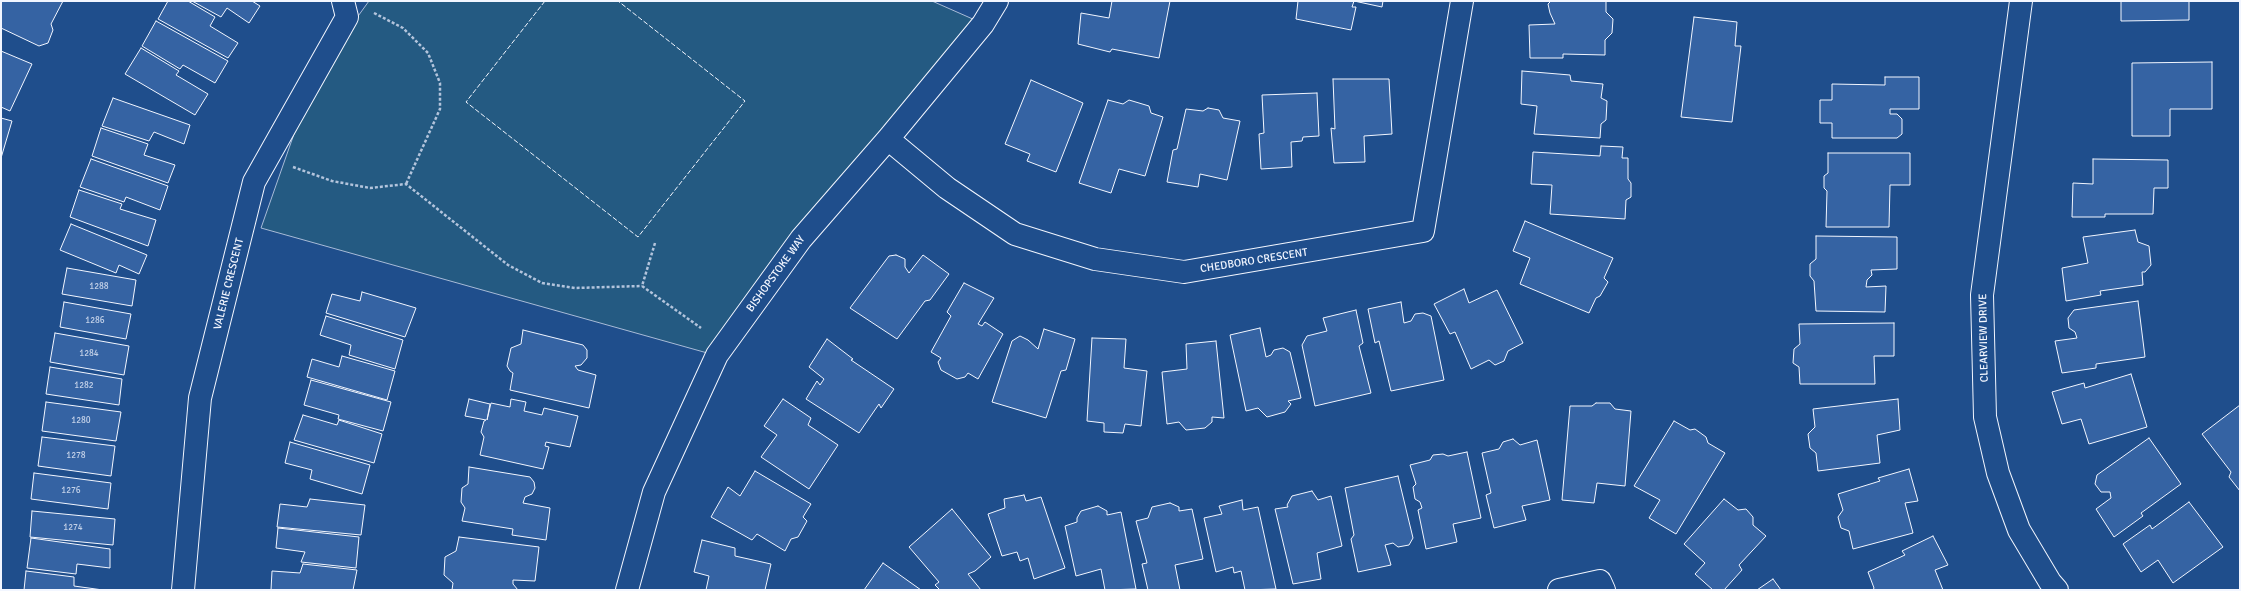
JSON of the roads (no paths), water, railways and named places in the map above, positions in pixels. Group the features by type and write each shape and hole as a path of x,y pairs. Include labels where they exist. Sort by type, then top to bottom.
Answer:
{"street":[{"name":"VALERIE CRESCENT","path":"183,590 200,398 254,182 347,17 343,1"},
{"name":"BISHOPSTOKE WAY","path":"627,590 654,492 717,355 801,239 888,139 983,24 997,1"},
{"name":"CHEDBORO CRESCENT","path":"888,139 946,188 1015,234 1095,259 1184,272 1423,230 1462,1"},
{"name":"CLEARVIEW DRIVE","path":"2021,1 1982,295 1985,417 1998,473 2019,530 2050,582 2057,590"},
{"path":"1560,590 1600,581 1604,590"}]}
